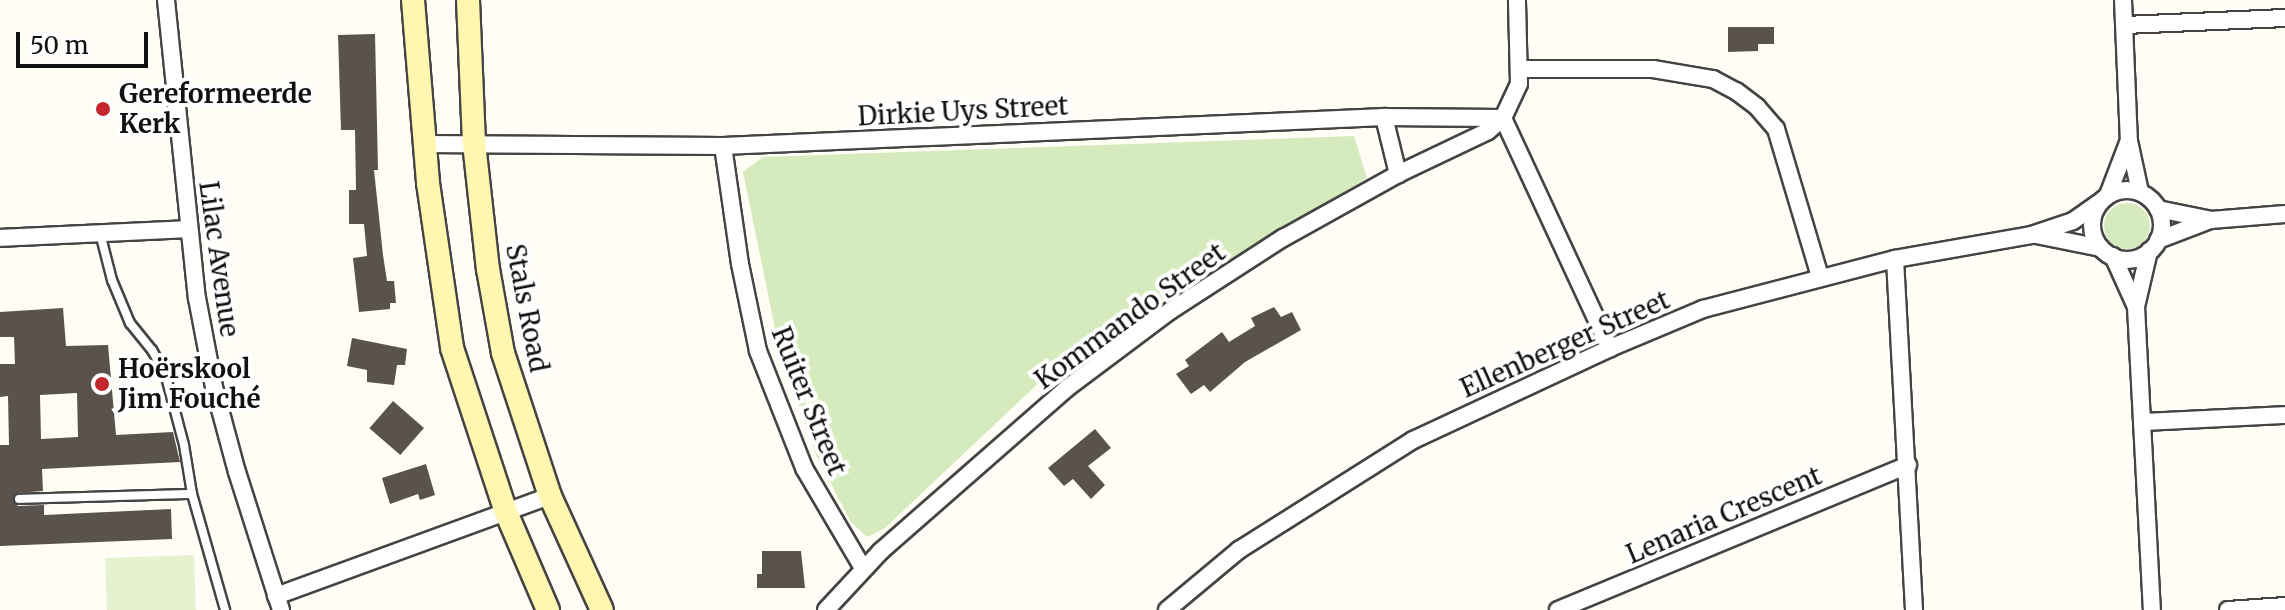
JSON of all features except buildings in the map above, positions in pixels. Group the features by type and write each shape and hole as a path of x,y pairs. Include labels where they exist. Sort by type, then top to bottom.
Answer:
{"street":[{"name":"Lilac Avenue","path":"166,0 188,229 214,387 278,603"},
{"path":"413,0 424,144 452,348 506,512 548,610"},
{"name":"Stals Road","path":"468,0 474,143 488,269 503,353 550,496 602,610"},
{"path":"1517,0 1519,84 1503,118 1610,348"},
{"path":"2123,0 2129,141 2140,192 2158,209 2211,220 2285,214"},
{"path":"2125,25 2285,18"},
{"path":"1519,69 1653,69 1713,79 1736,91 1757,107 1776,129 1820,277"},
{"path":"1384,117 1398,174"},
{"name":"Dirkie Uys Street","path":"424,144 723,146 1384,117 1503,118"},
{"name":"Kommando Street","path":"826,610 863,568 1067,388 1158,319 1283,238 1398,174 1488,131 1503,118"},
{"path":"2129,141 2092,226 2136,307"},
{"name":"Ruiter Street","path":"723,146 740,264 758,351 804,468 863,568"},
{"path":"2104,199 2121,191 2140,192"},
{"name":"Ellenberger Street","path":"1167,610 1239,550 1413,440 1610,348 1703,309 1820,277 1895,259 2031,235 2073,221 2104,199"},
{"path":"2152,610 2136,307 2162,224 2158,209"},
{"path":"2107,252 2132,259 2211,220"},
{"path":"0,238 188,229"},
{"name":"Ellenberger Street","path":"2031,235 2107,252"},
{"path":"1895,259 1914,610"},
{"path":"2142,422 2285,415"},
{"name":"Lenaria Crescent","path":"1558,610 1908,465"},
{"path":"278,603 550,496"},
{"path":"2228,610 2285,606"}],"lane":[{"path":"100,233 112,280 130,323 152,350 165,373 184,445 192,494 225,610"},
{"path":"19,499 192,494"}],"green space":[{"path":"1354,136 1367,178 1064,359 885,528 867,537 851,522 816,455 778,343 743,172 763,157"},
{"path":"2127,203 2143,210 2150,226 2143,242 2127,249 2111,242 2104,226 2111,210"},
{"path":"194,555 196,610 107,610 105,558"}],"place":[{"name":"Gereformeerde Kerk","path":"103,109"},
{"name":"Hoërskool Jim Fouché","path":"102,384"}]}
